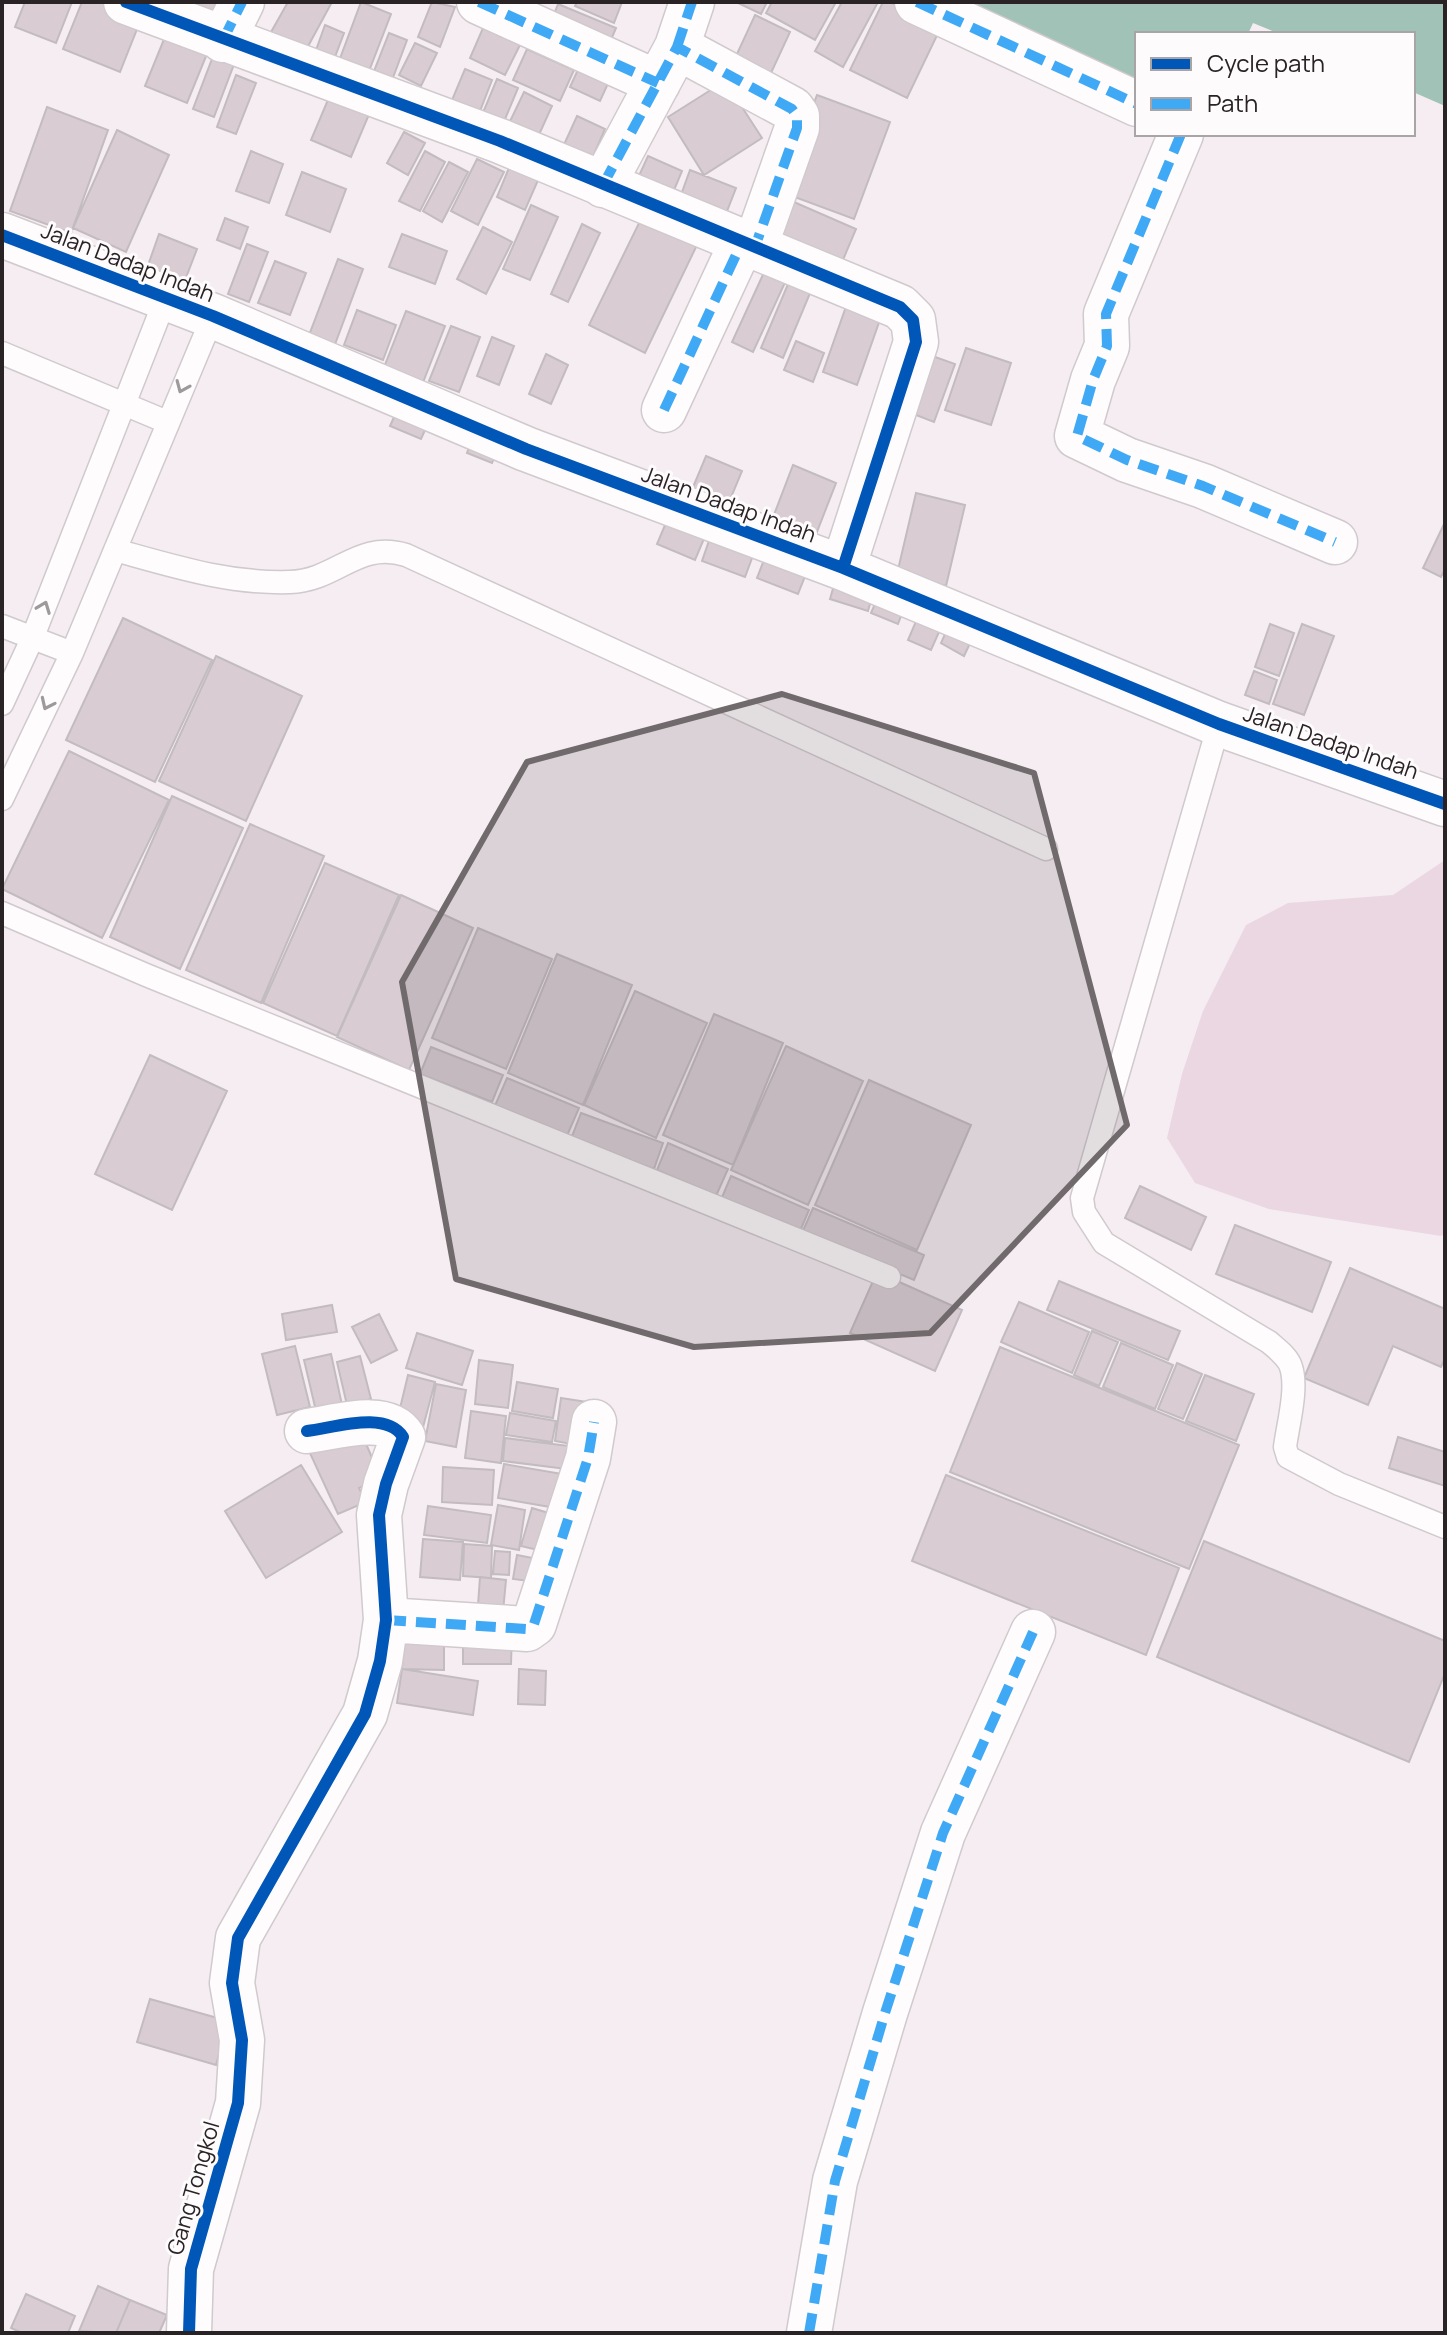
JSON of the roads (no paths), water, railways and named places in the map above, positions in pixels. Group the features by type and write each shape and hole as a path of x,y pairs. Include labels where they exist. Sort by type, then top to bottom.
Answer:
{"street":[{"path":"126,2 500,141 900,307 913,320 916,342 843,568"},
{"path":"223,40 242,2"},
{"path":"479,2 792,109 797,116 797,128 748,244 664,410"},
{"path":"603,185 667,65 692,2"},
{"path":"917,2 1135,103"},
{"path":"1180,136 1106,314 1107,346 1093,380 1077,436 1127,460 1203,486 1335,542"},
{"name":"Jalan Dadap Indah","path":"2,235 213,316 526,449 843,568 1219,724 1445,804"},
{"name":"Gang Tongkol","path":"189,2332 191,2269 238,2103 242,2040 232,1983 238,1938 365,1714 380,1661 386,1620 379,1515 386,1484 403,1437 397,1427 384,1422 307,1431"},
{"path":"386,1620 527,1629 534,1624 588,1458 594,1422"},
{"path":"809,2333 835,2181 895,1983 943,1833 1033,1632"}],"lane":[{"path":"2,704 32,639 165,300"},
{"path":"2,799 72,653 213,316"},
{"path":"2,353 167,422"},
{"path":"115,550 221,579 289,582 321,577 372,550 387,549 406,555 1046,849"},
{"path":"2,626 72,653"},
{"path":"1219,724 1082,1198 1084,1212 1104,1243 1269,1342 1283,1354 1291,1365 1292,1380 1288,1457 1339,1484 1445,1527"},
{"path":"2,913 146,975 889,1277"}]}
